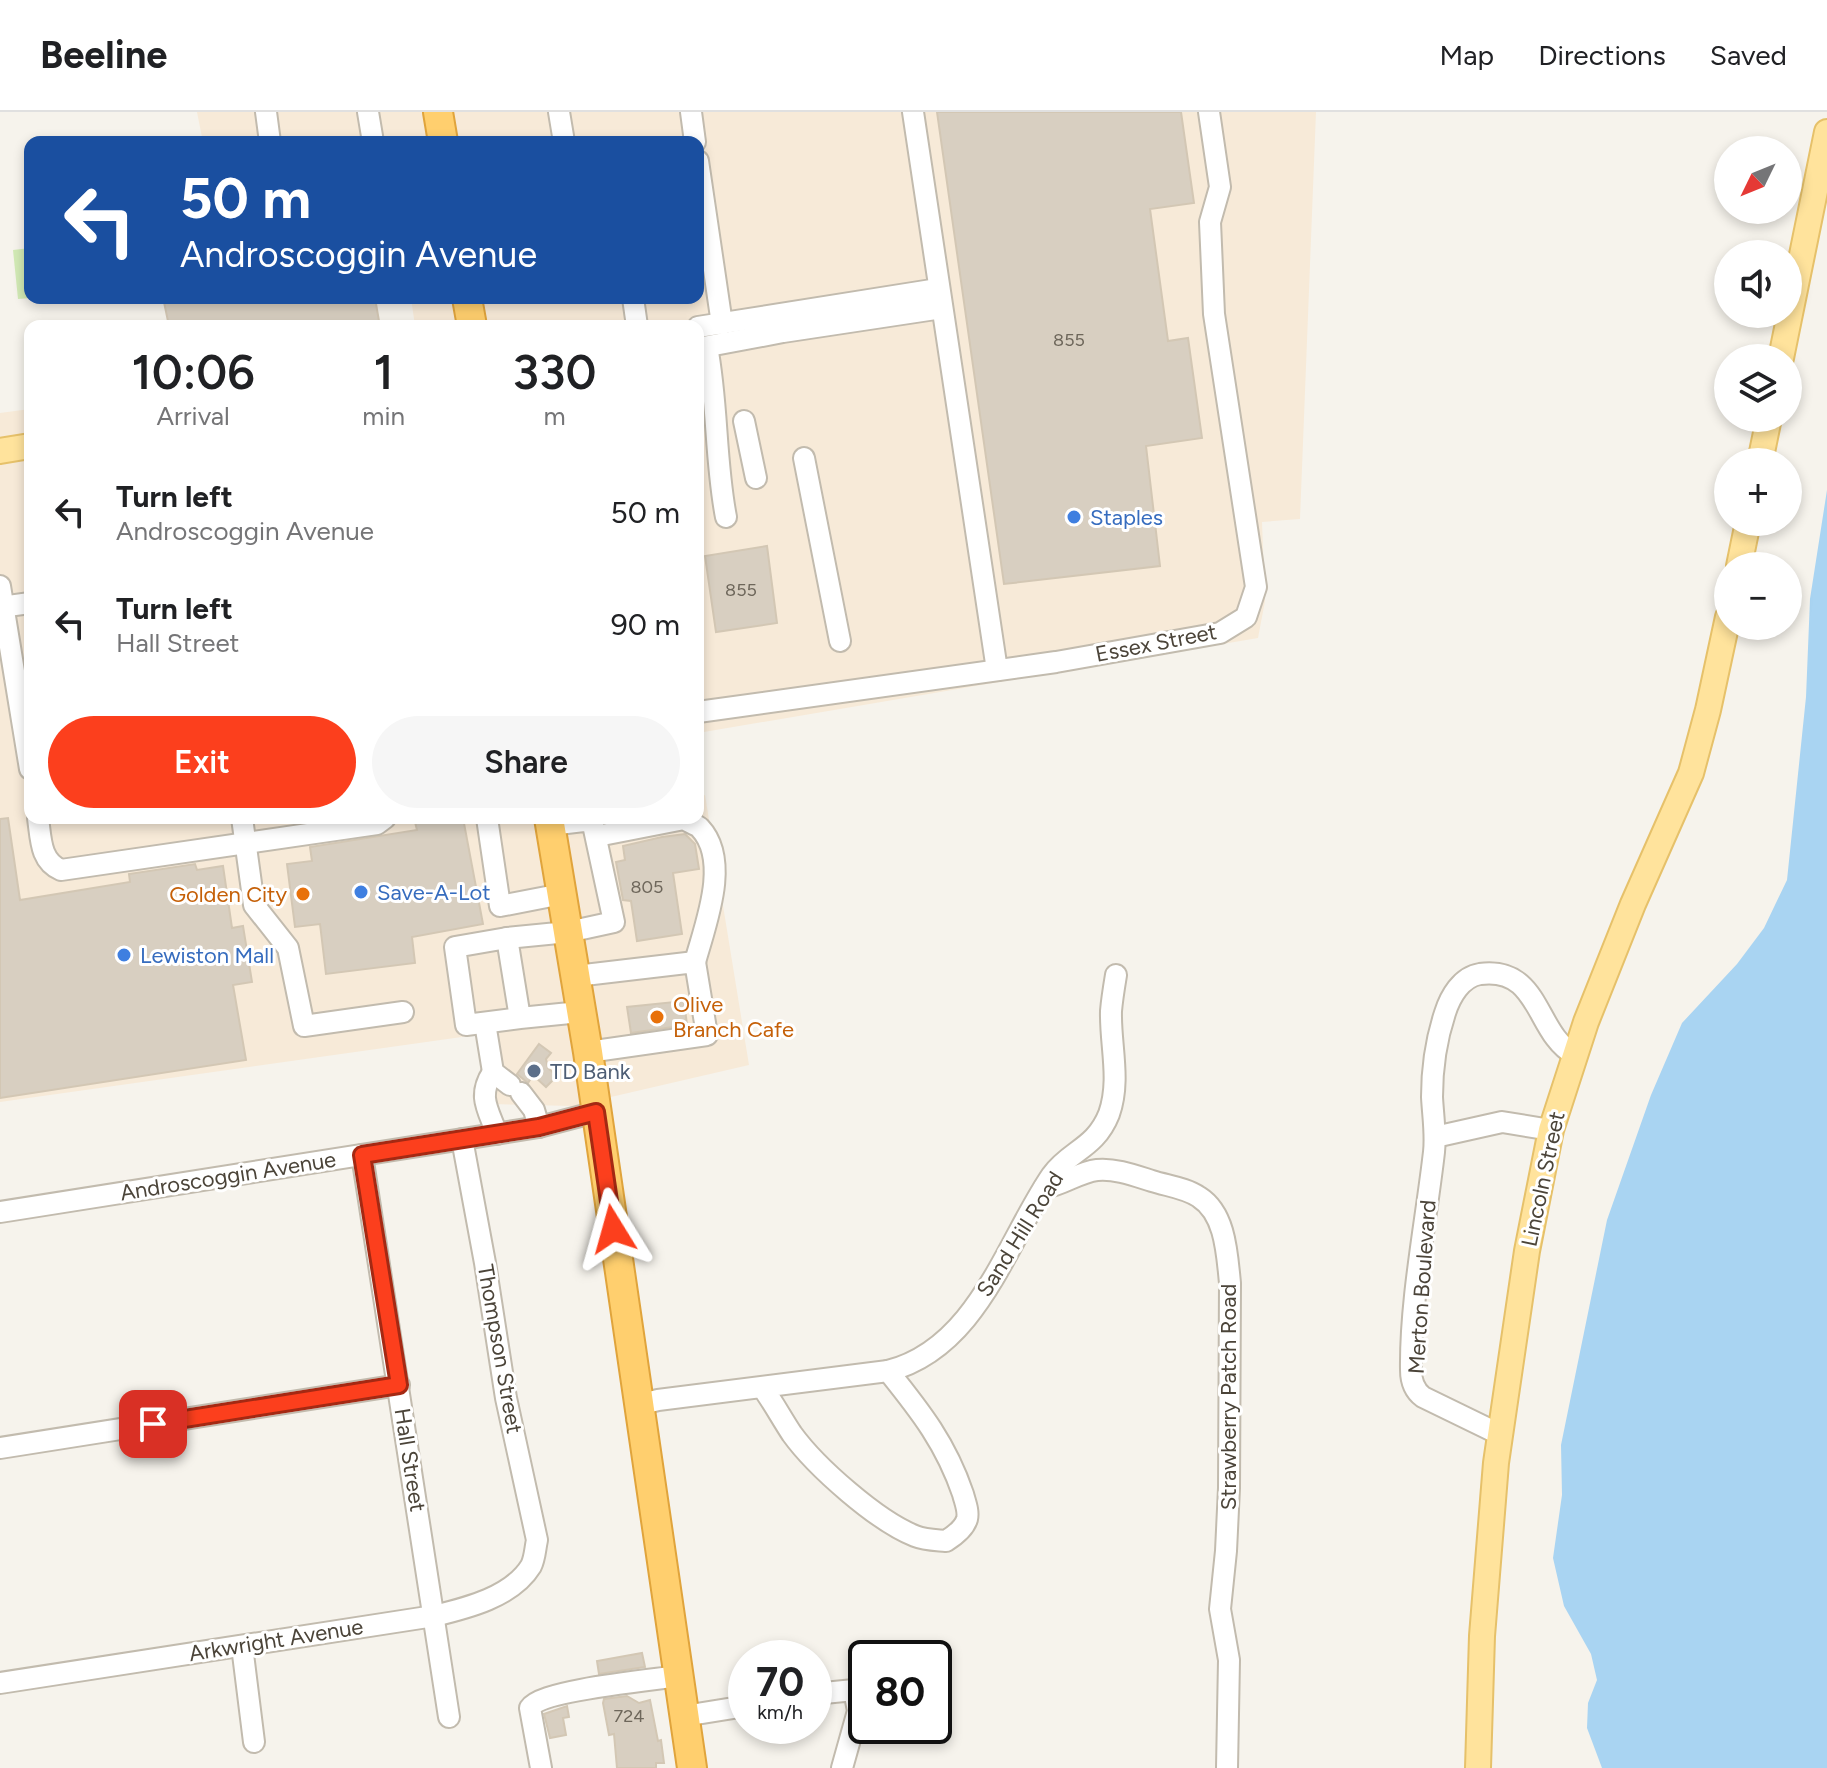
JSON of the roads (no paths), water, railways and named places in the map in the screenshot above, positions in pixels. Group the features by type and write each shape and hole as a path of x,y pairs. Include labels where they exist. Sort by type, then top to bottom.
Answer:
{"highway":[{"path":"438,112 442,136"},
{"path":"549,824 588,1052 692,1768"}],"main road":[{"path":"1784,344 1827,132"},
{"path":"0,451 24,447"},
{"name":"Lincoln Street","path":"1478,1768 1482,1636 1499,1434 1527,1251 1551,1130 1575,1055 1633,904 1691,773 1723,640"}],"street":[{"path":"266,112 269,136"},
{"path":"368,112 372,136"},
{"path":"559,112 563,136"},
{"path":"691,112 694,136"},
{"path":"913,112 997,670"},
{"name":"Essex Street","path":"704,711 997,670 1220,633 1246,617 1256,587 1214,314 1210,222 1220,187 1209,112"},
{"path":"704,202 722,324"},
{"path":"704,346 782,324 940,299"},
{"path":"704,326 782,324"},
{"path":"704,367 726,517"},
{"path":"744,421 756,478"},
{"path":"804,458 840,641"},
{"path":"24,602 1,600 24,734"},
{"path":"39,824 44,855 50,866 61,870 377,824"},
{"path":"243,824 254,905 288,948 304,1026 403,1012"},
{"path":"488,824 500,906 562,894"},
{"path":"580,1012 466,1025 455,947 568,932 614,922 593,824"},
{"path":"597,836 658,824"},
{"path":"588,1052 707,1035 695,962 717,883 712,850 700,828 693,824"},
{"path":"520,901 516,938 520,1018"},
{"path":"576,976 695,962"},
{"name":"Sand Hill Road","path":"638,1405 888,1371 923,1357 937,1347 970,1312 1057,1169 1097,1136 1109,1113 1115,1071 1111,1014 1116,975"},
{"name":"Merton Boulevard","path":"1499,1434 1423,1397 1416,1392 1412,1378 1415,1314 1435,1137 1432,1095 1438,1042 1450,1000 1458,988 1473,976 1498,975 1522,985 1560,1042 1575,1055"},
{"path":"485,1023 493,1072 485,1085 483,1097 497,1134"},
{"path":"493,1072 516,1089 534,1110 539,1127"},
{"name":"Androscoggin Avenue","path":"0,1212 539,1127 596,1112"},
{"path":"1435,1137 1502,1122 1551,1130"},
{"name":"Thompson Street","path":"462,1139 506,1398 537,1540 534,1558"},
{"name":"Hall Street","path":"362,1155 449,1717"},
{"name":"Strawberry Patch Road","path":"1044,1188 1060,1185 1094,1170 1116,1172 1170,1185 1201,1198 1219,1223 1227,1252 1230,1283 1229,1488 1220,1609 1229,1660 1227,1768"},
{"path":"762,1387 792,1434 861,1501 906,1532 946,1541 957,1534 967,1520 967,1508 953,1465 933,1427 888,1371"},
{"path":"0,1448 399,1385"},
{"name":"Arkwright Avenue","path":"0,1683 434,1616 478,1604 510,1587 523,1576 534,1558"},
{"path":"242,1646 254,1742"},
{"path":"541,1768 530,1708 533,1703 599,1687 679,1676"},
{"path":"832,1692 854,1690 858,1711 842,1768"},
{"path":"684,1716 728,1709"}],"water":[{"path":"1827,490 1827,1768 1602,1768 1587,1728 1588,1703 1597,1680 1591,1654 1564,1606 1553,1558 1562,1495 1561,1445 1607,1220 1651,1095 1682,1023 1737,964 1764,928 1787,880 1806,697 1810,599"}],"place":[{"name":"Staples","path":"1074,517"},
{"name":"Save-A-Lot","path":"361,892"},
{"name":"Golden City","path":"303,894"},
{"name":"Lewiston Mall","path":"124,955"},
{"name":"Olive Branch Cafe","path":"657,1017"},
{"name":"TD Bank","path":"534,1071"}]}
